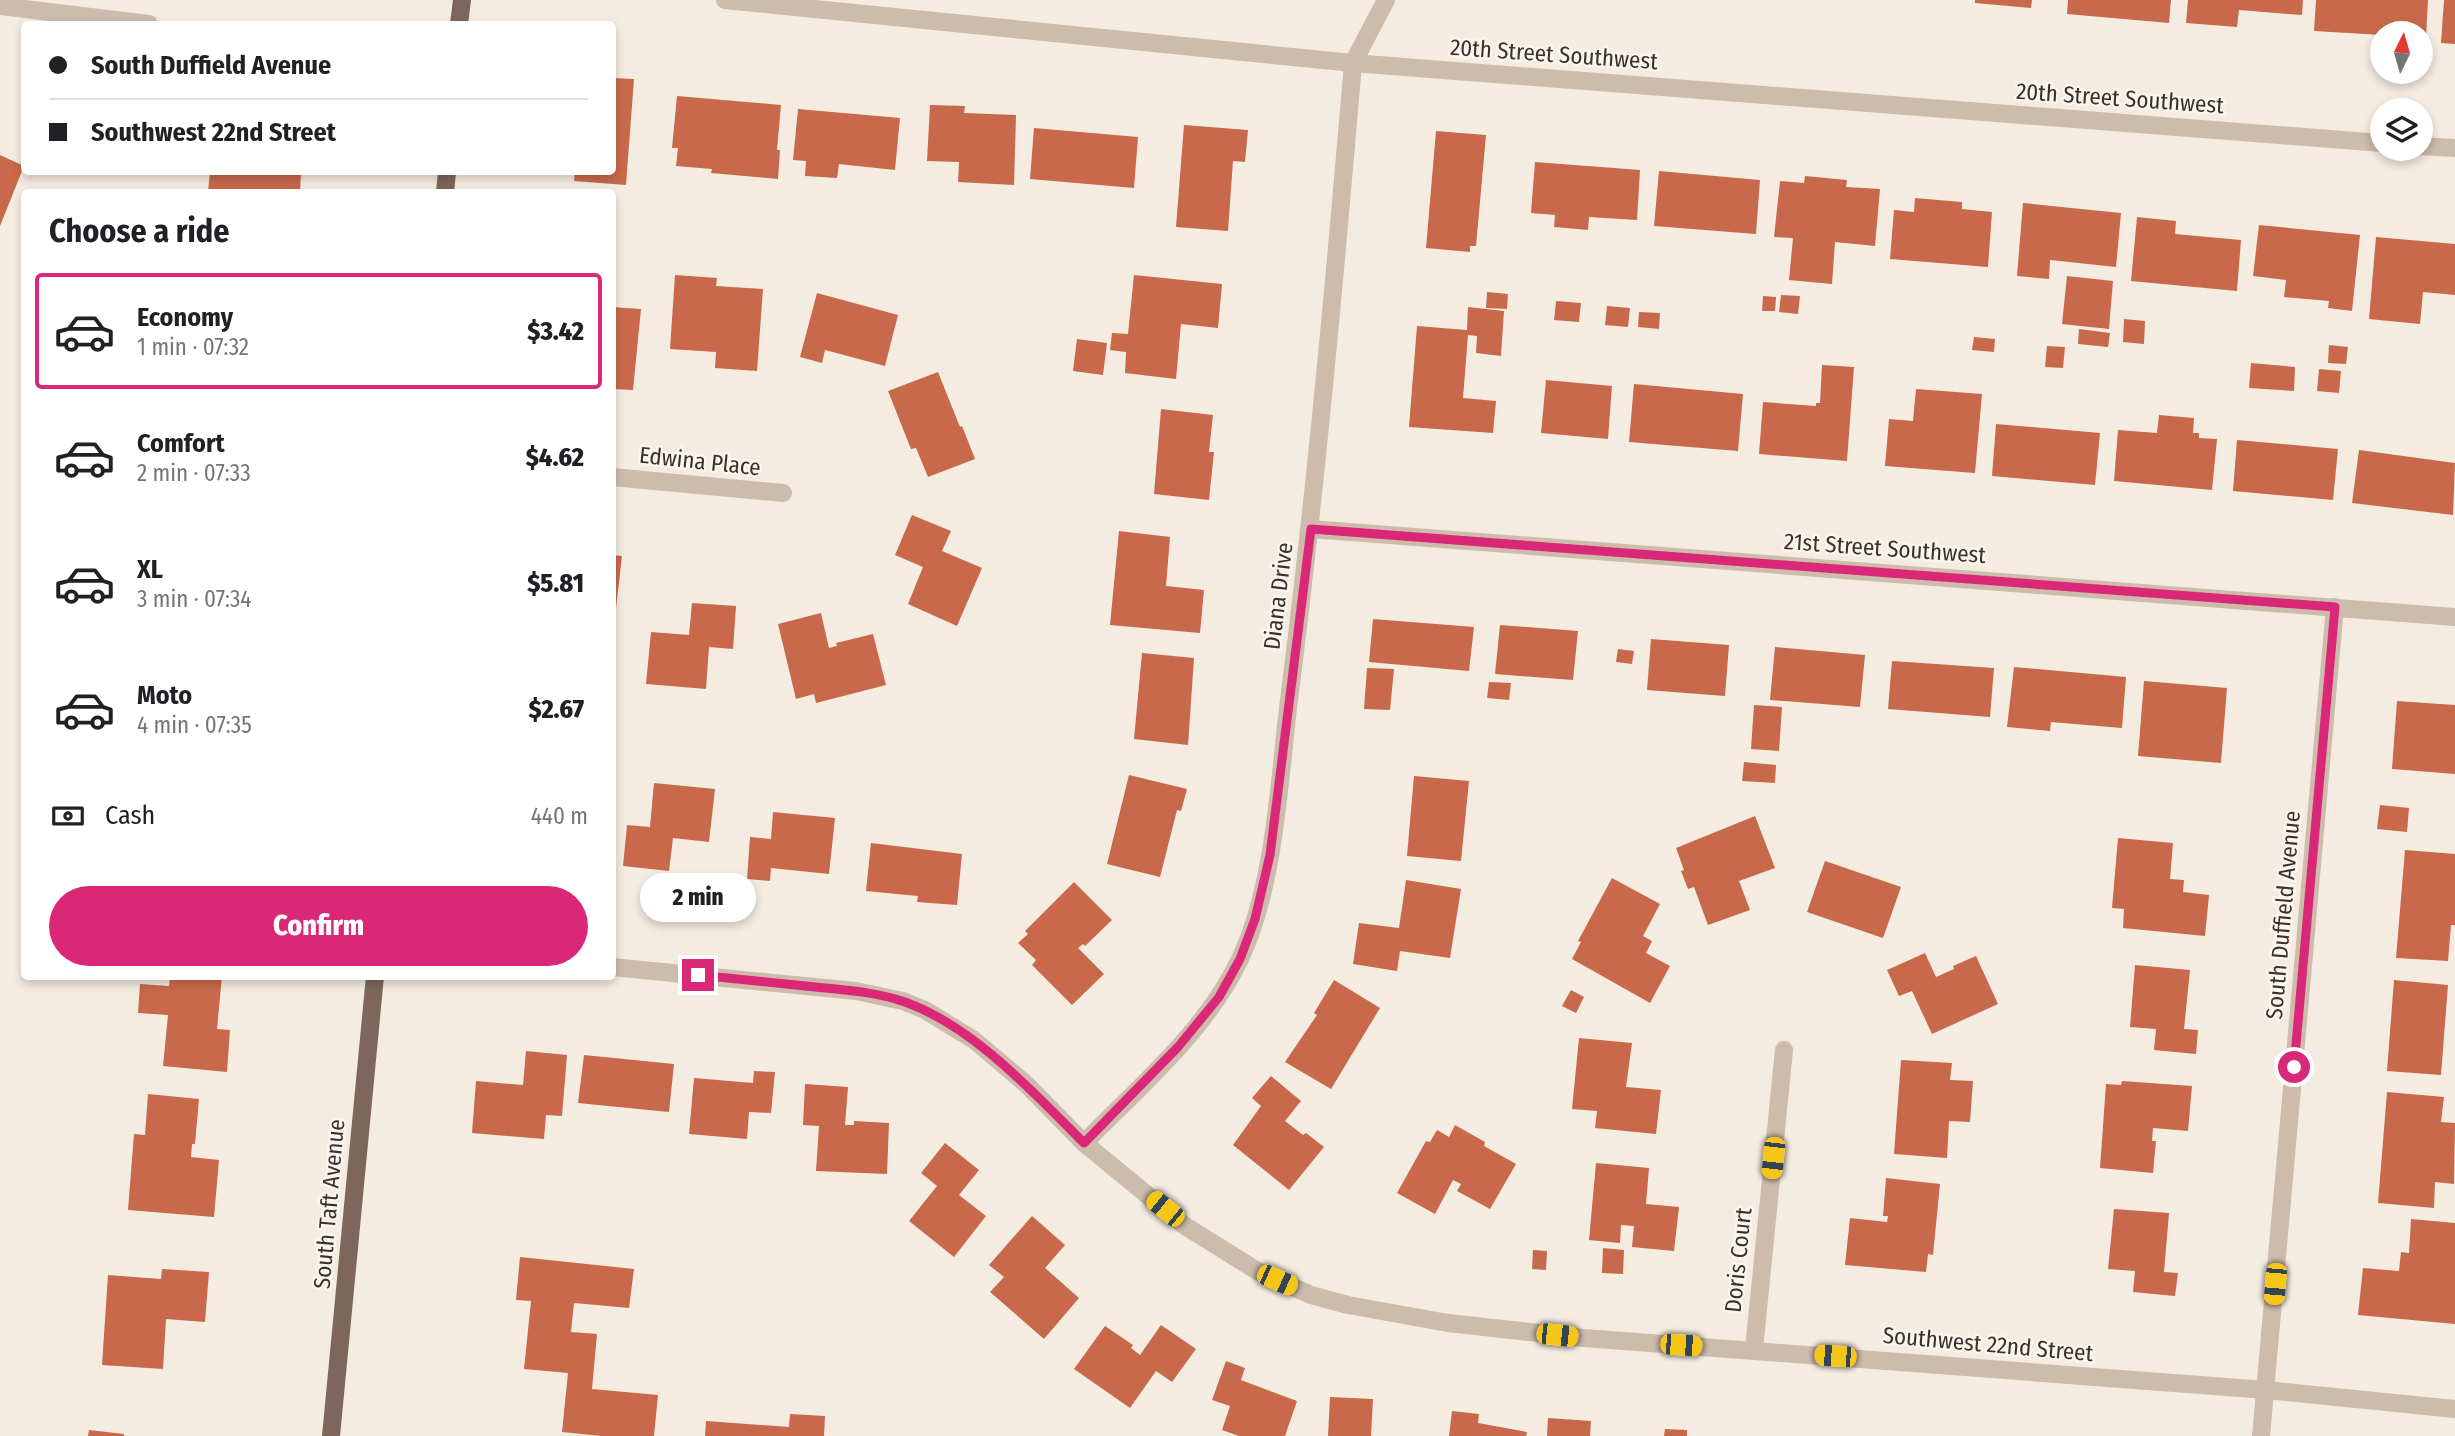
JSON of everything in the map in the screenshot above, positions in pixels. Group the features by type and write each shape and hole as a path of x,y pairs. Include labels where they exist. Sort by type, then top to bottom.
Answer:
{"main road":[{"path":"459,21 462,0"},
{"name":"South Taft Avenue","path":"331,1436 375,980"}],"street":[{"name":"20th Street Southwest","path":"725,0 1353,63 2370,142"},
{"name":"Diana Drive","path":"1084,1143 1178,1047 1219,997 1240,959 1255,919 1270,855 1311,529 1353,63 1386,0"},
{"path":"0,6 124,21"},
{"path":"2433,146 2455,148"},
{"name":"Edwina Place","path":"616,477 783,494"},
{"name":"21st Street Southwest","path":"1311,529 2455,617"},
{"name":"South Duffield Avenue","path":"2261,1436 2335,607"},
{"name":"Southwest 22nd Street","path":"616,967 856,991 903,1001 925,1010 974,1040 1026,1084 1084,1143 1185,1226 1259,1272 1311,1295 1348,1305 1448,1323 1584,1338 2266,1390 2455,1409"},
{"name":"Doris Court","path":"1754,1349 1784,1050"}],"building":[{"path":"1975,0 2032,0 2031,8 1975,3"},
{"path":"2068,0 2171,0 2169,23 2067,14"},
{"path":"2188,0 2303,0 2302,15 2239,10 2237,27 2186,23"},
{"path":"2316,0 2428,0 2427,21 2370,21 2370,34 2314,31"},
{"path":"2444,0 2455,0 2455,44 2441,43"},
{"path":"616,78 634,79 626,185 574,181 575,175 616,175"},
{"path":"677,96 781,105 777,150 780,150 778,179 711,173 712,169 676,166 678,148 672,148"},
{"path":"930,105 965,106 964,113 1016,115 1014,185 958,182 959,162 927,161"},
{"path":"798,109 900,118 895,170 839,164 837,178 805,176 806,161 793,160"},
{"path":"1184,125 1248,130 1245,162 1233,161 1228,231 1176,227"},
{"path":"1034,128 1138,137 1134,188 1030,179"},
{"path":"1436,131 1486,135 1476,246 1470,246 1470,252 1426,248"},
{"path":"0,155 21,165 21,174 0,226"},
{"path":"1535,162 1640,170 1637,220 1589,217 1588,230 1554,227 1555,215 1531,213"},
{"path":"1659,171 1760,180 1756,234 1654,226"},
{"path":"210,175 301,175 300,189 208,189"},
{"path":"1805,176 1847,180 1846,187 1880,189 1875,246 1835,242 1832,284 1789,280 1793,238 1774,237 1780,181 1804,183"},
{"path":"1915,198 1962,202 1962,209 1992,212 1988,267 1890,259 1894,210 1914,212"},
{"path":"2023,203 2121,213 2116,267 2050,260 2049,279 2017,276"},
{"path":"2137,217 2176,221 2175,234 2241,240 2237,291 2131,281"},
{"path":"2259,225 2360,235 2352,311 2328,308 2329,301 2284,297 2286,280 2253,276"},
{"path":"2376,237 2455,244 2455,295 2423,292 2420,324 2369,319"},
{"path":"675,275 717,278 716,286 763,289 757,371 715,368 716,352 670,349"},
{"path":"1134,275 1222,284 1218,328 1181,324 1176,379 1125,373 1126,352 1110,350 1112,333 1128,334"},
{"path":"2067,276 2113,281 2109,329 2062,324"},
{"path":"1487,292 1508,294 1507,309 1486,308"},
{"path":"817,293 898,315 885,366 825,350 822,363 800,357"},
{"path":"1781,295 1800,296 1798,314 1779,312"},
{"path":"1763,296 1776,297 1775,311 1762,311"},
{"path":"1556,301 1581,303 1579,322 1554,320"},
{"path":"1607,306 1630,308 1628,327 1605,325"},
{"path":"616,307 641,309 633,390 616,389"},
{"path":"1468,307 1504,311 1501,356 1476,353 1477,336 1468,335 1463,398 1496,401 1493,433 1409,427 1417,326 1467,330"},
{"path":"1639,312 1660,313 1659,329 1638,327"},
{"path":"2124,319 2145,321 2144,344 2123,342"},
{"path":"2079,329 2110,333 2108,347 2078,344"},
{"path":"1974,337 1995,339 1994,352 1972,350"},
{"path":"1077,339 1107,343 1103,375 1073,371"},
{"path":"2329,345 2348,347 2346,364 2328,363"},
{"path":"2047,346 2065,347 2063,368 2045,367"},
{"path":"2251,363 2295,367 2294,391 2249,388"},
{"path":"1822,365 1854,367 1847,461 1759,454 1763,402 1816,406 1816,403 1820,403"},
{"path":"2319,369 2341,371 2339,393 2317,391"},
{"path":"938,372 975,459 928,477 916,448 911,449 888,391"},
{"path":"1546,380 1612,386 1608,439 1541,433"},
{"path":"1634,384 1743,394 1738,451 1629,442"},
{"path":"1916,389 1982,394 1975,473 1885,466 1889,419 1913,421"},
{"path":"1161,409 1213,415 1209,452 1214,452 1209,500 1154,494"},
{"path":"2159,415 2194,418 2193,433 2199,433 2199,438 2217,439 2212,490 2114,481 2118,430 2157,433"},
{"path":"1996,424 2100,433 2095,485 1992,476"},
{"path":"2237,440 2338,449 2333,500 2233,491"},
{"path":"2359,450 2455,463 2453,515 2352,503"},
{"path":"912,515 951,531 942,551 982,568 957,626 908,604 923,567 895,555"},
{"path":"1119,531 1170,537 1166,586 1204,590 1200,633 1110,625"},
{"path":"616,555 622,556 616,608"},
{"path":"692,603 736,606 733,649 709,647 706,689 646,684 651,632 689,635"},
{"path":"821,613 829,648 837,646 836,643 873,634 886,685 816,703 814,694 796,699 778,624"},
{"path":"1373,619 1474,627 1469,671 1369,662"},
{"path":"1500,625 1578,631 1573,680 1495,674"},
{"path":"1651,639 1729,645 1725,696 1647,690"},
{"path":"1775,647 1865,655 1860,707 1770,700"},
{"path":"1618,649 1634,651 1632,664 1616,662"},
{"path":"1142,653 1194,658 1188,745 1134,739"},
{"path":"1892,661 1994,668 1990,717 1888,709"},
{"path":"2014,667 2126,677 2122,728 2051,722 2050,731 2007,727"},
{"path":"1367,668 1394,669 1390,710 1364,709"},
{"path":"2144,681 2227,688 2221,763 2138,756"},
{"path":"1489,682 1511,683 1509,700 1487,698"},
{"path":"2397,701 2455,705 2455,774 2392,769"},
{"path":"1754,705 1782,707 1779,751 1751,749"},
{"path":"1744,762 1776,765 1775,783 1742,781"},
{"path":"1129,775 1187,789 1181,811 1177,810 1160,877 1107,864"},
{"path":"1414,776 1469,781 1461,861 1407,856"},
{"path":"654,783 715,789 709,842 673,838 669,871 623,866 627,825 650,827"},
{"path":"2380,805 2409,808 2407,832 2377,829"},
{"path":"773,812 835,818 829,874 771,868 770,881 747,879 750,837 771,839"},
{"path":"1755,816 1775,868 1739,881 1750,910 1708,925 1694,887 1688,889 1676,848"},
{"path":"2118,838 2173,843 2170,879 2184,880 2183,892 2209,895 2205,936 2123,928 2124,909 2112,908"},
{"path":"871,843 962,854 957,905 917,902 918,896 866,891"},
{"path":"2405,850 2455,854 2455,925 2451,925 2448,961 2396,958"},
{"path":"1825,861 1901,887 1883,938 1807,912"},
{"path":"1612,878 1660,904 1643,936 1652,941 1646,953 1670,966 1650,1003 1572,959 1581,942 1578,941"},
{"path":"1406,880 1461,889 1450,958 1400,951 1397,971 1353,964 1359,923 1399,928"},
{"path":"1074,882 1112,920 1085,946 1083,944 1078,948 1104,974 1072,1005 1032,965 1036,960 1018,943 1028,934 1025,931"},
{"path":"1925,953 1936,977 1976,956 1998,1004 1932,1034 1912,991 1899,996 1887,970"},
{"path":"2135,965 2190,970 2184,1029 2198,1030 2196,1054 2154,1050 2156,1029 2130,1027"},
{"path":"170,980 222,980 217,1029 230,1030 227,1072 163,1066 168,1015 138,1013 140,984 169,986"},
{"path":"1334,980 1380,1008 1331,1089 1285,1062 1317,1015 1314,1013"},
{"path":"2394,980 2448,985 2441,1075 2387,1071"},
{"path":"1571,990 1584,997 1576,1013 1562,1006"},
{"path":"1579,1038 1632,1043 1626,1087 1661,1090 1656,1134 1595,1128 1597,1111 1572,1109"},
{"path":"526,1051 567,1055 562,1116 546,1115 544,1139 472,1133 476,1081 523,1085"},
{"path":"584,1055 674,1064 669,1112 578,1103"},
{"path":"1901,1060 1952,1063 1950,1080 1973,1081 1970,1122 1949,1121 1947,1158 1894,1154"},
{"path":"754,1071 775,1072 771,1113 749,1112 747,1139 689,1134 694,1078 753,1083"},
{"path":"1271,1076 1301,1101 1285,1121 1324,1147 1289,1190 1233,1145 1261,1106 1252,1098"},
{"path":"2122,1081 2192,1086 2188,1131 2153,1128 2152,1141 2156,1141 2153,1173 2100,1168 2106,1084 2121,1085"},
{"path":"805,1084 848,1087 845,1125 854,1125 854,1121 889,1123 887,1174 816,1171 819,1126 803,1125"},
{"path":"2387,1092 2444,1097 2441,1122 2455,1123 2454,1184 2435,1182 2434,1208 2378,1203"},
{"path":"148,1094 199,1099 195,1144 192,1144 191,1157 219,1160 214,1217 128,1210 134,1134 145,1135"},
{"path":"1455,1125 1516,1164 1490,1209 1457,1191 1461,1184 1453,1180 1435,1214 1397,1193 1426,1141 1430,1142 1437,1130 1449,1137"},
{"path":"945,1143 979,1170 959,1195 986,1216 954,1257 909,1221 937,1186 921,1173"},
{"path":"1596,1163 1649,1168 1646,1204 1679,1207 1674,1251 1632,1247 1634,1226 1621,1225 1620,1243 1589,1240"},
{"path":"1886,1178 1940,1184 1933,1255 1928,1254 1926,1272 1845,1265 1850,1218 1887,1222 1888,1216 1883,1216"},
{"path":"2114,1209 2169,1213 2164,1272 2178,1273 2175,1296 2133,1292 2135,1271 2108,1269"},
{"path":"1032,1216 1065,1245 1045,1268 1079,1298 1044,1339 990,1292 1004,1277 989,1265"},
{"path":"2411,1219 2455,1223 2455,1324 2358,1315 2363,1268 2399,1271 2401,1252 2409,1253"},
{"path":"1603,1248 1624,1250 1623,1274 1602,1273"},
{"path":"1533,1250 1547,1251 1546,1270 1532,1269"},
{"path":"520,1257 634,1269 629,1308 574,1303 571,1332 597,1334 592,1389 658,1395 654,1436 601,1436 562,1432 568,1373 524,1369 531,1301 516,1300"},
{"path":"162,1269 209,1272 205,1322 166,1319 163,1369 102,1365 108,1275 161,1279"},
{"path":"1161,1325 1196,1349 1172,1382 1156,1371 1130,1408 1074,1369 1105,1326 1133,1345 1131,1348 1140,1355"},
{"path":"1226,1361 1245,1368 1241,1380 1297,1401 1285,1436 1239,1436 1222,1430 1230,1406 1212,1400"},
{"path":"1330,1397 1373,1399 1371,1436 1328,1436"},
{"path":"1452,1411 1479,1414 1478,1423 1527,1432 1526,1436 1449,1436"},
{"path":"790,1414 825,1416 824,1436 705,1436 706,1421 789,1427"},
{"path":"1548,1418 1591,1421 1590,1436 1547,1436"},
{"path":"1665,1429 1687,1430 1687,1436 1664,1436"},
{"path":"89,1430 124,1434 124,1436 88,1436"}],"route":[{"path":"698,975 856,991 903,1001 925,1010 974,1040 1026,1084 1084,1143 1178,1047 1219,997 1240,959 1255,919 1270,855 1311,529 2335,607 2294,1067"}]}
